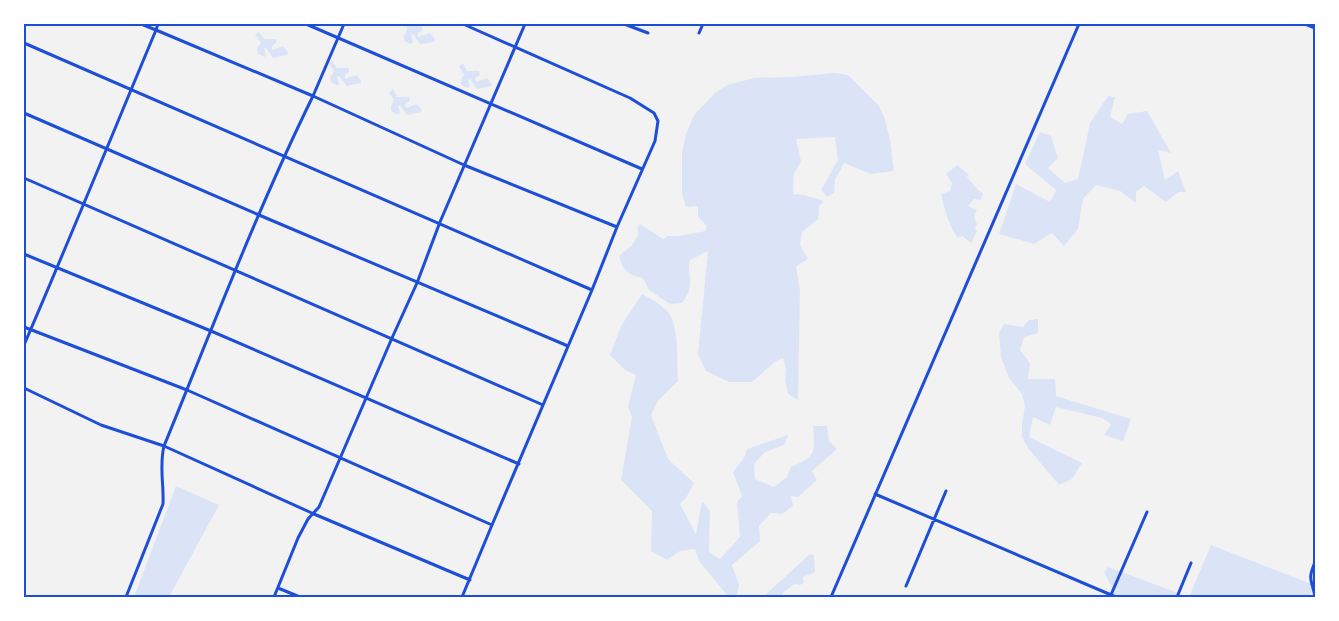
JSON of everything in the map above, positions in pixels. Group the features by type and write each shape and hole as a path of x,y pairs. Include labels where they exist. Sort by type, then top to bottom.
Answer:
{"street":[{"path":"141,24 313,96 464,165 617,227"},
{"path":"24,345 158,24"},
{"path":"306,24 642,169"},
{"path":"126,597 163,504 164,491 161,458 164,446 284,156 313,96 344,24"},
{"path":"462,597 592,290 658,128 658,121 654,113 630,98 463,24"},
{"path":"274,597 298,538 308,519 319,508 339,458 417,283 440,222 524,24"},
{"path":"624,24 648,34"},
{"path":"699,33 703,24"},
{"path":"831,597 1079,24"},
{"path":"1305,24 1315,28"},
{"path":"24,43 440,222 592,290"},
{"path":"24,113 417,283 568,346"},
{"path":"24,178 543,405"},
{"path":"24,254 210,331 519,464"},
{"path":"24,327 187,390 492,525"},
{"path":"24,388 101,425 164,446 314,514 470,580"},
{"path":"906,586 946,491"},
{"path":"875,494 1116,597"},
{"path":"1110,596 1147,512"},
{"path":"1315,562 1310,574 1310,583 1315,597"},
{"path":"1177,597 1191,563"},
{"path":"278,588 300,597"}],"shaded area":[{"path":"402,24 422,26 423,30 418,33 418,37 430,33 435,39 434,42 420,44 413,34 411,35 413,42 411,44 404,41 407,27"},
{"path":"259,32 264,39 276,39 272,50 283,46 288,52 287,55 273,58 266,48 264,48 265,57 258,54 257,49 261,42 255,35"},
{"path":"332,60 337,68 349,68 345,79 357,75 361,83 347,86 339,76 337,77 338,86 331,82 330,78 334,71 329,64"},
{"path":"463,63 467,71 479,71 480,75 475,78 476,82 487,78 492,84 491,86 477,89 470,79 468,80 470,87 461,85 464,74 459,67"},
{"path":"835,73 848,75 879,106 885,119 890,140 894,171 871,174 844,163 835,180 834,193 827,197 821,190 838,160 835,137 796,139 801,161 794,174 793,194 824,201 819,206 818,219 802,232 800,245 808,259 796,266 800,291 798,400 788,394 785,381 786,368 783,358 776,361 752,382 729,382 706,371 698,354 708,251 690,260 690,287 688,294 682,303 670,304 649,290 643,278 627,272 619,256 632,245 639,234 637,228 640,224 663,239 668,236 706,231 706,225 698,217 698,206 686,207 682,193 682,152 686,134 694,115 715,93 727,85 754,78"},
{"path":"393,89 397,97 409,97 410,101 405,104 406,108 417,104 422,110 421,112 407,115 400,105 398,106 400,113 398,115 391,111 394,100 389,93"},
{"path":"1108,96 1115,97 1110,117 1122,124 1128,114 1147,111 1171,153 1158,150 1165,180 1178,171 1186,192 1178,192 1166,202 1144,186 1136,192 1136,203 1120,191 1096,185 1083,199 1078,229 1064,246 1052,233 1034,244 999,234 1016,184 1050,202 1056,190 1025,164 1040,132 1051,136 1058,158 1048,168 1065,183 1078,179 1090,123"},
{"path":"957,165 969,175 967,177 983,193 981,200 974,199 968,206 977,210 974,217 977,231 971,243 962,236 958,238 947,217 941,194 950,191 952,183 946,174"},
{"path":"642,294 665,309 673,321 676,338 678,381 658,401 651,415 668,459 694,483 686,498 680,504 696,534 702,501 710,511 709,552 720,559 740,537 737,502 742,496 733,472 744,458 747,449 788,435 784,445 765,452 754,464 755,479 774,487 787,477 791,467 810,456 814,447 813,426 827,426 829,441 837,449 812,471 817,480 798,497 791,496 793,506 782,514 771,513 759,526 760,541 732,565 739,585 737,595 727,595 699,561 695,549 680,551 667,560 651,551 652,511 621,480 632,417 628,406 636,375 625,370 610,355 621,326"},
{"path":"1038,319 1038,333 1024,337 1020,350 1030,363 1028,379 1055,379 1056,396 1131,419 1123,441 1104,435 1111,424 1102,418 1056,407 1050,425 1033,417 1029,437 1082,463 1072,479 1059,485 1028,448 1022,437 1025,406 1022,394 1009,378 1001,357 999,333 1004,324 1023,327 1029,320"},
{"path":"176,486 219,505 169,597 134,597"},
{"path":"1211,545 1314,585 1309,597 1189,597"},
{"path":"810,554 814,555 815,572 803,577 804,583 800,585 794,584 780,597 763,597"},
{"path":"1108,567 1189,597 1114,597 1104,572"}]}
